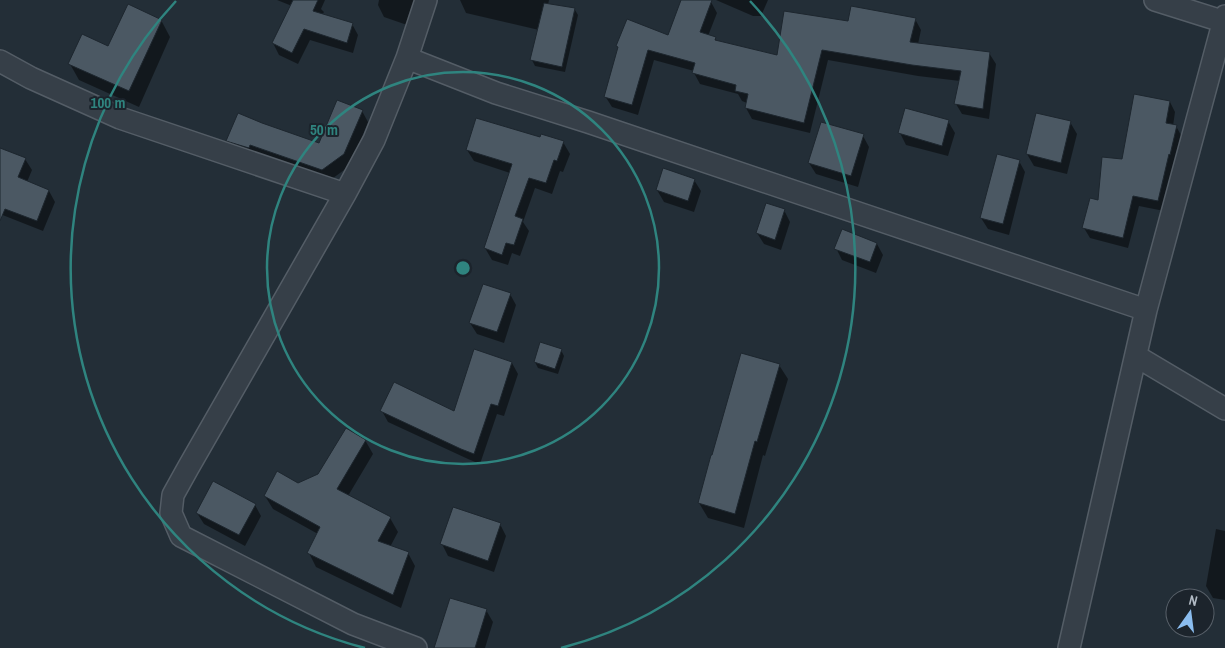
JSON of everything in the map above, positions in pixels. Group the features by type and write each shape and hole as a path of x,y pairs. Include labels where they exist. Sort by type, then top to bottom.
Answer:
{"street":[{"path":"416,648 353,624 181,536 171,513 174,495 188,468 374,140 407,58 426,0"},
{"path":"1069,648 1146,310 1224,20 1155,0"},
{"path":"407,58 496,93 588,122 1146,310"},
{"path":"0,61 31,78 120,118 345,194"},
{"path":"1136,356 1225,410"}],"building":[{"path":"293,0 318,0 313,11 353,23 347,43 304,29 292,53 272,43"},
{"path":"681,0 712,0 700,32 716,37 715,40 777,55 784,11 848,21 851,6 916,18 910,42 990,52 983,109 954,104 961,71 822,50 804,123 745,108 748,94 735,91 736,85 692,73 695,63 648,50 632,105 604,97 618,47 616,46 627,19 668,35"},
{"path":"544,3 575,8 562,67 530,60"},
{"path":"128,4 162,20 129,91 68,64 82,34 108,46"},
{"path":"1134,94 1170,101 1166,123 1177,125 1158,201 1133,196 1123,238 1082,228 1090,198 1098,200 1102,157 1122,159"},
{"path":"337,100 363,110 344,154 322,170 250,145 249,148 226,141 238,113 319,143"},
{"path":"905,108 949,120 942,146 898,133"},
{"path":"1036,113 1071,121 1061,163 1026,154"},
{"path":"476,118 540,137 541,134 564,141 557,161 554,160 546,183 529,178 515,216 523,219 514,245 506,243 502,255 484,248 512,164 466,150"},
{"path":"821,122 864,134 851,176 808,163"},
{"path":"0,148 26,158 18,177 49,190 37,221 5,209 0,221"},
{"path":"997,154 1020,160 1003,224 980,218"},
{"path":"663,168 695,179 688,201 656,190"},
{"path":"766,203 785,209 775,240 756,233"},
{"path":"842,229 877,243 870,262 834,249"},
{"path":"483,284 511,293 497,332 469,323"},
{"path":"540,342 562,349 555,369 534,362"},
{"path":"474,349 512,362 498,406 491,404 474,454 380,411 394,382 454,411"},
{"path":"741,353 780,364 757,442 755,441 735,514 698,503"},
{"path":"346,428 366,440 337,489 391,517 378,541 409,552 393,595 307,553 320,527 264,496 277,471 298,483 318,474"},
{"path":"213,481 256,504 239,535 196,513"},
{"path":"453,507 501,523 488,561 440,544"},
{"path":"450,598 487,609 475,648 434,648"}]}
